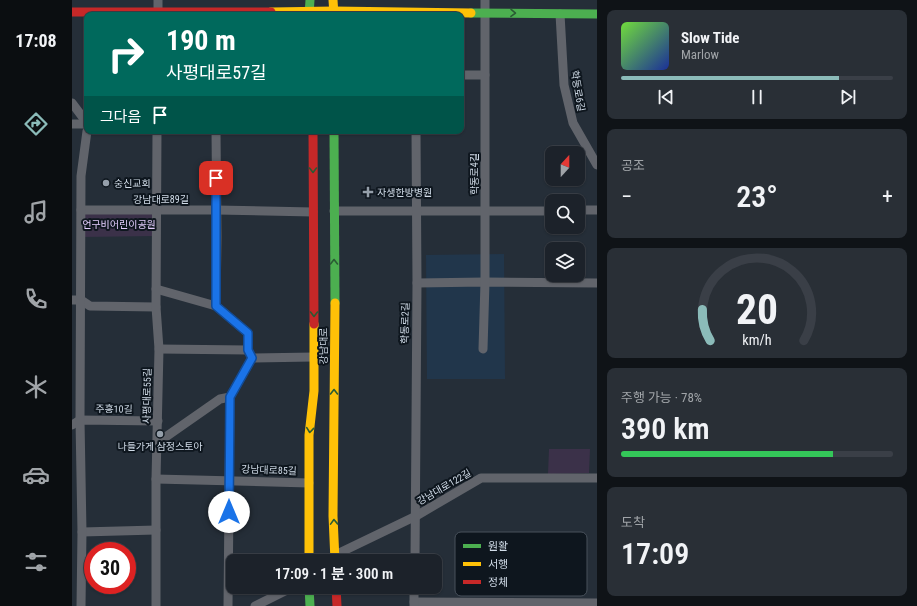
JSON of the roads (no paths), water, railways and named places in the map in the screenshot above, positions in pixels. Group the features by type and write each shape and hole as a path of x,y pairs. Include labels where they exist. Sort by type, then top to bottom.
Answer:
{"main road":[{"path":"309,12 310,0"},
{"path":"333,0 334,12"},
{"path":"72,12 84,12"},
{"path":"464,13 597,14"},
{"name":"강남대로","path":"309,554 309,435 314,391 313,134"},
{"name":"강남대로","path":"334,134 335,350 333,516 335,554"},
{"path":"309,594 310,606"},
{"path":"336,594 337,606"}],"street":[{"path":"158,0 158,12"},
{"name":"학동로4길","path":"483,349 485,282 485,0"},
{"name":"학동로6길","path":"560,14 564,85 573,123 597,165"},
{"path":"464,75 485,75"},
{"path":"72,103 84,120"},
{"path":"72,124 84,124"},
{"path":"81,606 77,594 82,532 82,465 76,251 81,210 76,176 86,134"},
{"name":"사평대로55길","path":"156,606 156,479 159,349 156,307 158,210 157,134"},
{"path":"216,134 216,306"},
{"name":"학동로2길","path":"415,554 417,283 416,134"},
{"name":"강남대로89길","path":"81,210 313,212"},
{"path":"585,210 597,210"},
{"path":"334,211 545,211"},
{"path":"417,283 597,283"},
{"path":"156,289 216,306 248,333 250,354 230,397 228,606"},
{"path":"77,300 90,306 156,307"},
{"path":"159,349 250,354"},
{"name":"강남대로","path":"250,354 314,357"},
{"path":"158,443 220,399 230,397"},
{"path":"72,425 80,420"},
{"name":"주흥10길","path":"80,420 158,421"},
{"path":"72,463 82,465"},
{"name":"강남대로122길","path":"343,554 416,516 481,478 597,478"},
{"name":"강남대로85길","path":"156,479 309,483"},
{"path":"82,532 156,530"},
{"path":"255,606 279,594"},
{"path":"414,604 597,603"}],"place":[{"name":"숭신교회","path":"106,183"},
{"name":"자생한방병원","path":"368,192"},
{"name":"나들가게 삼정스토아","path":"160,434"}],"park label":[{"name":"언구비어린이공원","path":"119,224"}]}
